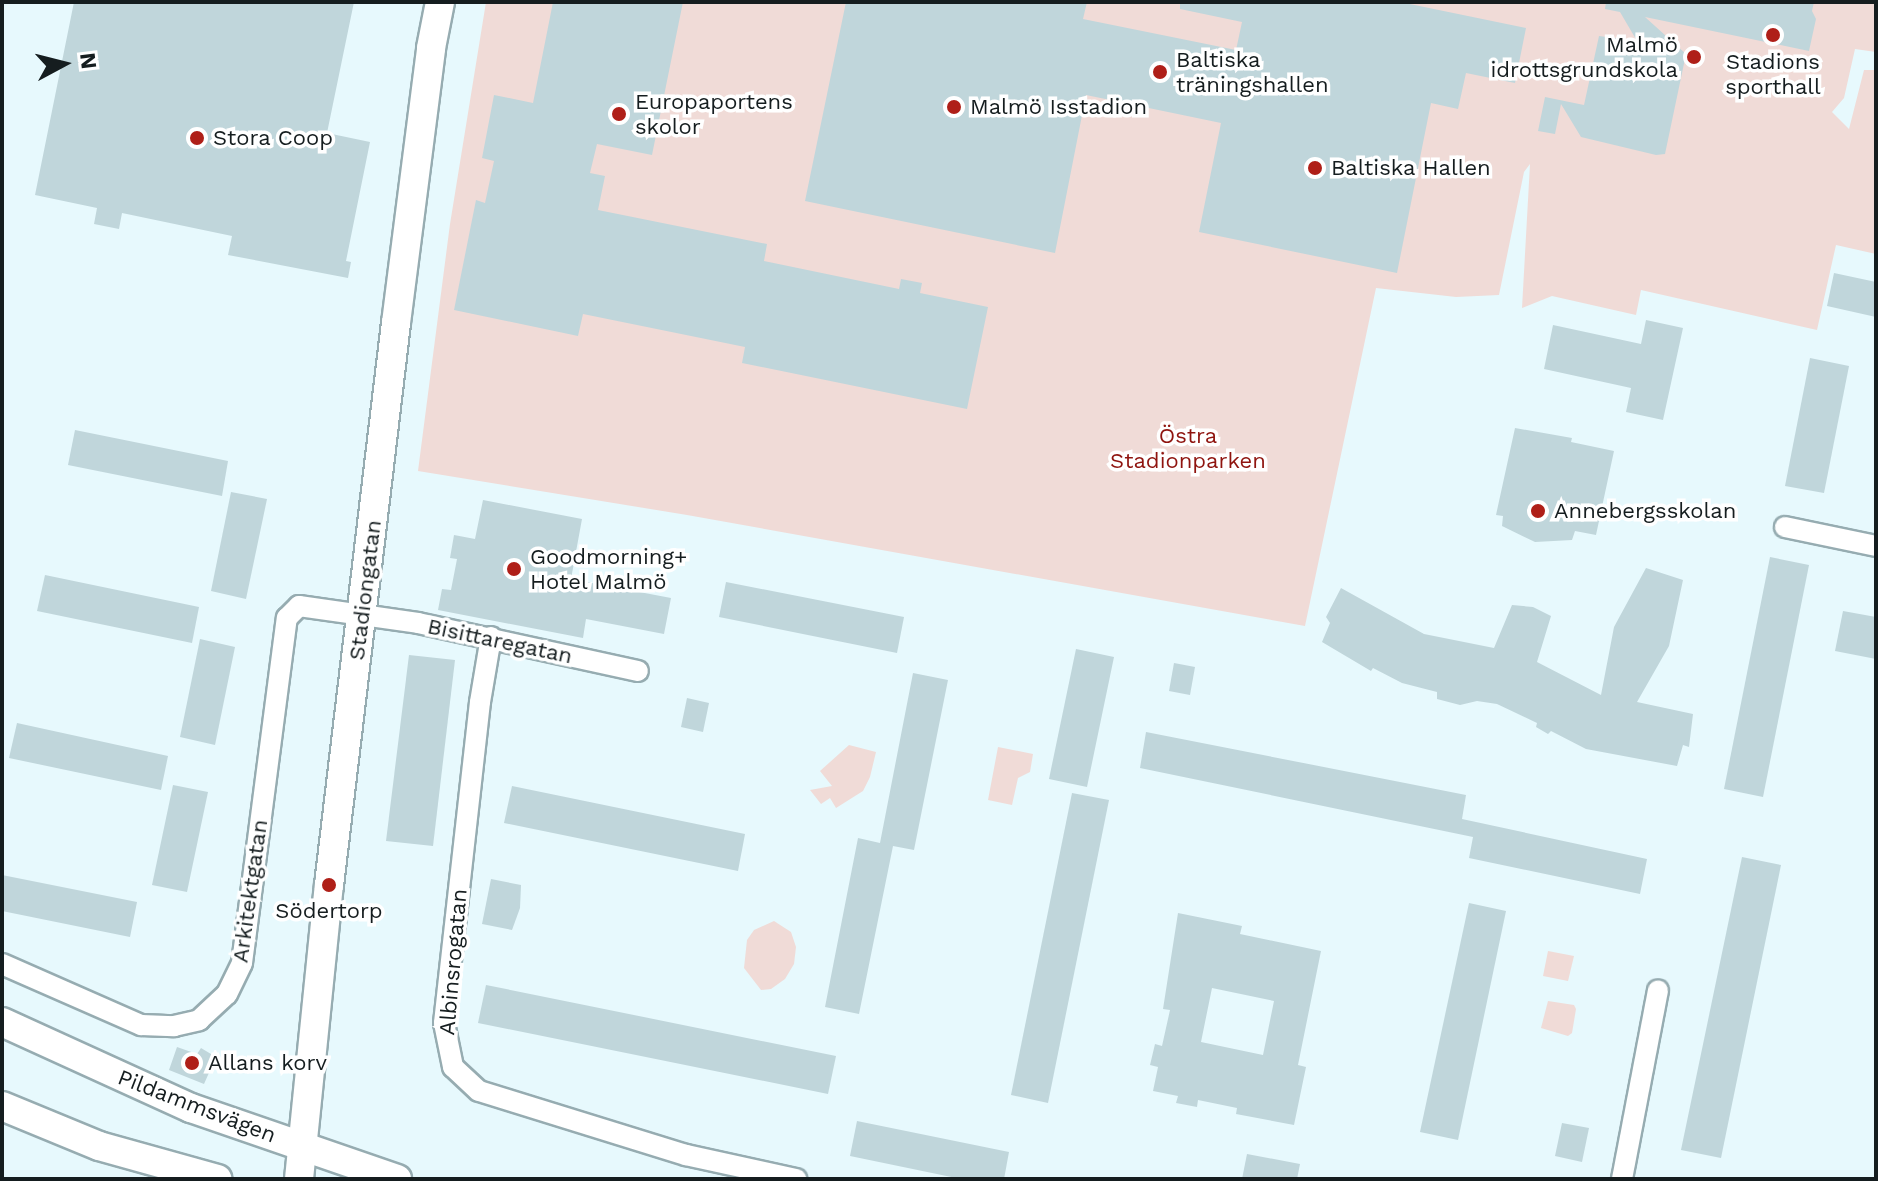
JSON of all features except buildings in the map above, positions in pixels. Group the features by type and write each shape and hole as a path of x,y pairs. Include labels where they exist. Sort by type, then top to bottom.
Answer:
{"main road":[{"name":"Stadiongatan","path":"299,1179 361,616 429,63 440,2"},
{"name":"Pildammsvägen","path":"2,1022 191,1108 397,1179"},
{"path":"2,1106 113,1151 217,1179"}],"street":[{"path":"1785,527 1876,546"},
{"name":"Arkitektgatan","path":"2,964 141,1025 185,1024 199,1020 218,1003 235,981 242,963 287,618 299,606 361,616"},
{"name":"Bisittaregatan","path":"361,616 491,637 638,671"},
{"name":"Albinsrogatan","path":"491,637 444,1023 453,1067 479,1091 686,1155 796,1179"},
{"path":"1622,1179 1658,990"}],"green space":[{"name":"Östra Stadionparken","path":"486,2 1876,2 1876,52 1855,49 1844,98 1832,112 1849,129 1864,70 1876,70 1876,254 1836,245 1817,330 1641,290 1636,315 1552,296 1522,308 1530,164 1524,172 1499,295 1456,297 1376,288 1305,626 687,515 418,471 450,224"},
{"path":"849,745 876,752 870,777 863,791 836,808 830,798 821,804 810,790 832,786 820,771"},
{"path":"998,747 1033,754 1030,772 1018,778 1012,805 988,800"},
{"path":"774,921 791,932 796,947 794,964 785,979 771,989 761,990 744,968 747,940 754,930"},
{"path":"1548,951 1574,956 1568,981 1543,976"},
{"path":"1548,1001 1574,1005 1572,1033 1568,1036 1541,1028"}],"place":[{"name":"Stadions sporthall","path":"1773,35"},
{"name":"Malmö idrottsgrundskola","path":"1694,57"},
{"name":"Baltiska träningshallen","path":"1160,72"},
{"name":"Malmö Isstadion","path":"954,107"},
{"name":"Europaportens skolor","path":"619,114"},
{"name":"Stora Coop","path":"197,138"},
{"name":"Baltiska Hallen","path":"1315,168"},
{"name":"Annebergsskolan","path":"1538,511"},
{"name":"Goodmorning+ Hotel Malmö","path":"514,569"},
{"name":"Södertorp","path":"329,885"},
{"name":"Allans korv","path":"192,1063"}]}
